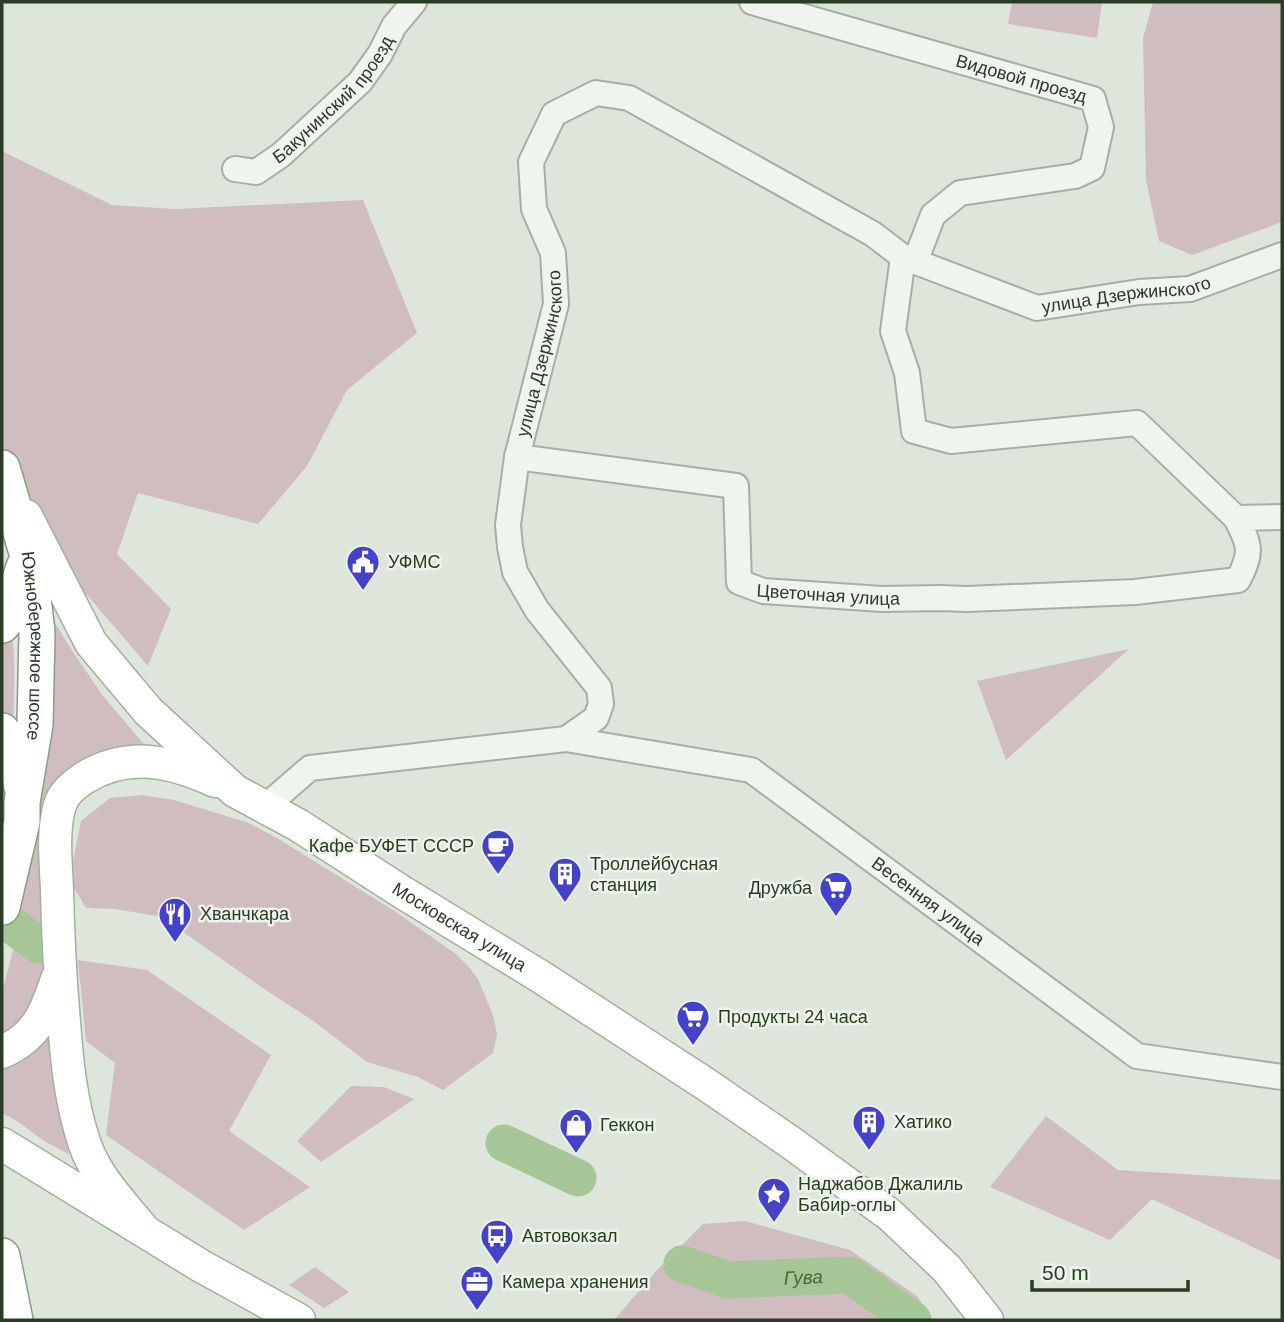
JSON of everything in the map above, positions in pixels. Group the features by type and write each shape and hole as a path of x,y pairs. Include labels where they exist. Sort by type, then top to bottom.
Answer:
{"highway":[{"name":"Южнобережное шоссе","path":"2,907 18,728 37,632 28,556 3,470"},
{"path":"2,625 7,620 28,556"},
{"path":"2,1256 16,1320"},
{"path":"2,1313 4,1320"}],"main road":[{"name":"Московская улица","path":"3,470 91,643 148,711 235,791 298,825 541,977 790,1142 890,1215 947,1269 987,1320"},
{"path":"143,1229 94,1165 85,1144 69,1083 60,971 55,833 60,803 76,784 97,770 121,762 154,761 189,769 235,791"},
{"path":"2,1052 37,1027 60,971"},
{"path":"2,1144 201,1266 299,1320"}],"street":[{"name":"Бакунинский проезд","path":"235,169 256,172 281,155 360,82 380,54 394,26 414,2"},
{"name":"Видовой проезд","path":"752,2 1093,99 1101,127 1093,168 1075,176 960,193 933,215 909,260"},
{"name":"улица Дзержинского","path":"265,807 310,768 566,739 596,718 601,704 599,688 537,610 515,572 508,524 517,457 556,304 553,253 534,209 531,162 554,114 596,93 629,98 873,234 909,260 1037,308 1139,292 1190,289 1282,255"},
{"path":"909,260 893,331 907,373 914,431 951,441 1137,423 1236,518 1282,517"},
{"name":"Цветочная улица","path":"517,457 736,486 739,582 763,591 882,599 967,599 1135,592 1238,580 1248,562 1247,540 1236,518"},
{"name":"Весенняя улица","path":"566,739 751,770 1137,1056 1282,1077"}],"shaded area":[{"path":"1012,2 1102,2 1097,38 1008,24"},
{"path":"1153,2 1282,2 1282,222 1192,255 1159,241 1146,180 1143,38"},
{"path":"2,151 112,205 175,209 363,200 417,333 347,390 307,466 258,524 138,493 117,554 171,609 148,666 74,580 2,445"},
{"path":"2,573 12,630 13,728 2,718"},
{"path":"44,605 103,696 149,750 78,769 45,978 33,1005 16,1032 2,1038 2,992 16,939 23,890"},
{"path":"1129,649 1006,760 977,681"},
{"path":"143,795 174,800 249,823 396,912 456,954 478,979 494,1018 497,1035 493,1053 443,1090 418,1077 367,1062 312,1020 162,917 115,909 86,908 74,888 73,861 81,821 110,798"},
{"path":"78,960 147,970 271,1055 229,1131 310,1187 244,1230 106,1135 115,1063 86,1041"},
{"path":"55,1034 59,1106 69,1154 2,1113 2,1064 26,1054"},
{"path":"351,1086 384,1087 414,1099 321,1162 297,1141"},
{"path":"1046,1116 1118,1170 1282,1180 1282,1261 1152,1199 1110,1240 990,1187"},
{"path":"745,1221 850,1250 917,1296 933,1320 614,1320 657,1270 703,1224"},
{"path":"315,1267 349,1292 324,1308 289,1285"}],"waterway":[{"name":"Гува","path":"2,918 39,945"},
{"name":"Гува","path":"504,1143 578,1178"},
{"name":"Гува","path":"682,1264 728,1280 850,1275 913,1320"}],"place":[{"name":"УФМС","path":"363,592"},
{"name":"Кафе БУФЕТ СССР","path":"498,876"},
{"name":"Троллейбусная станция","path":"565,904"},
{"name":"Дружба","path":"836,918"},
{"name":"Хванчкара","path":"175,944"},
{"name":"Продукты 24 часа","path":"693,1047"},
{"name":"Хатико","path":"869,1152"},
{"name":"Геккон","path":"576,1155"},
{"name":"Наджабов Джалиль Бабир-оглы","path":"774,1224"},
{"name":"Автовокзал","path":"497,1266"},
{"name":"Камера хранения","path":"477,1312"}]}
